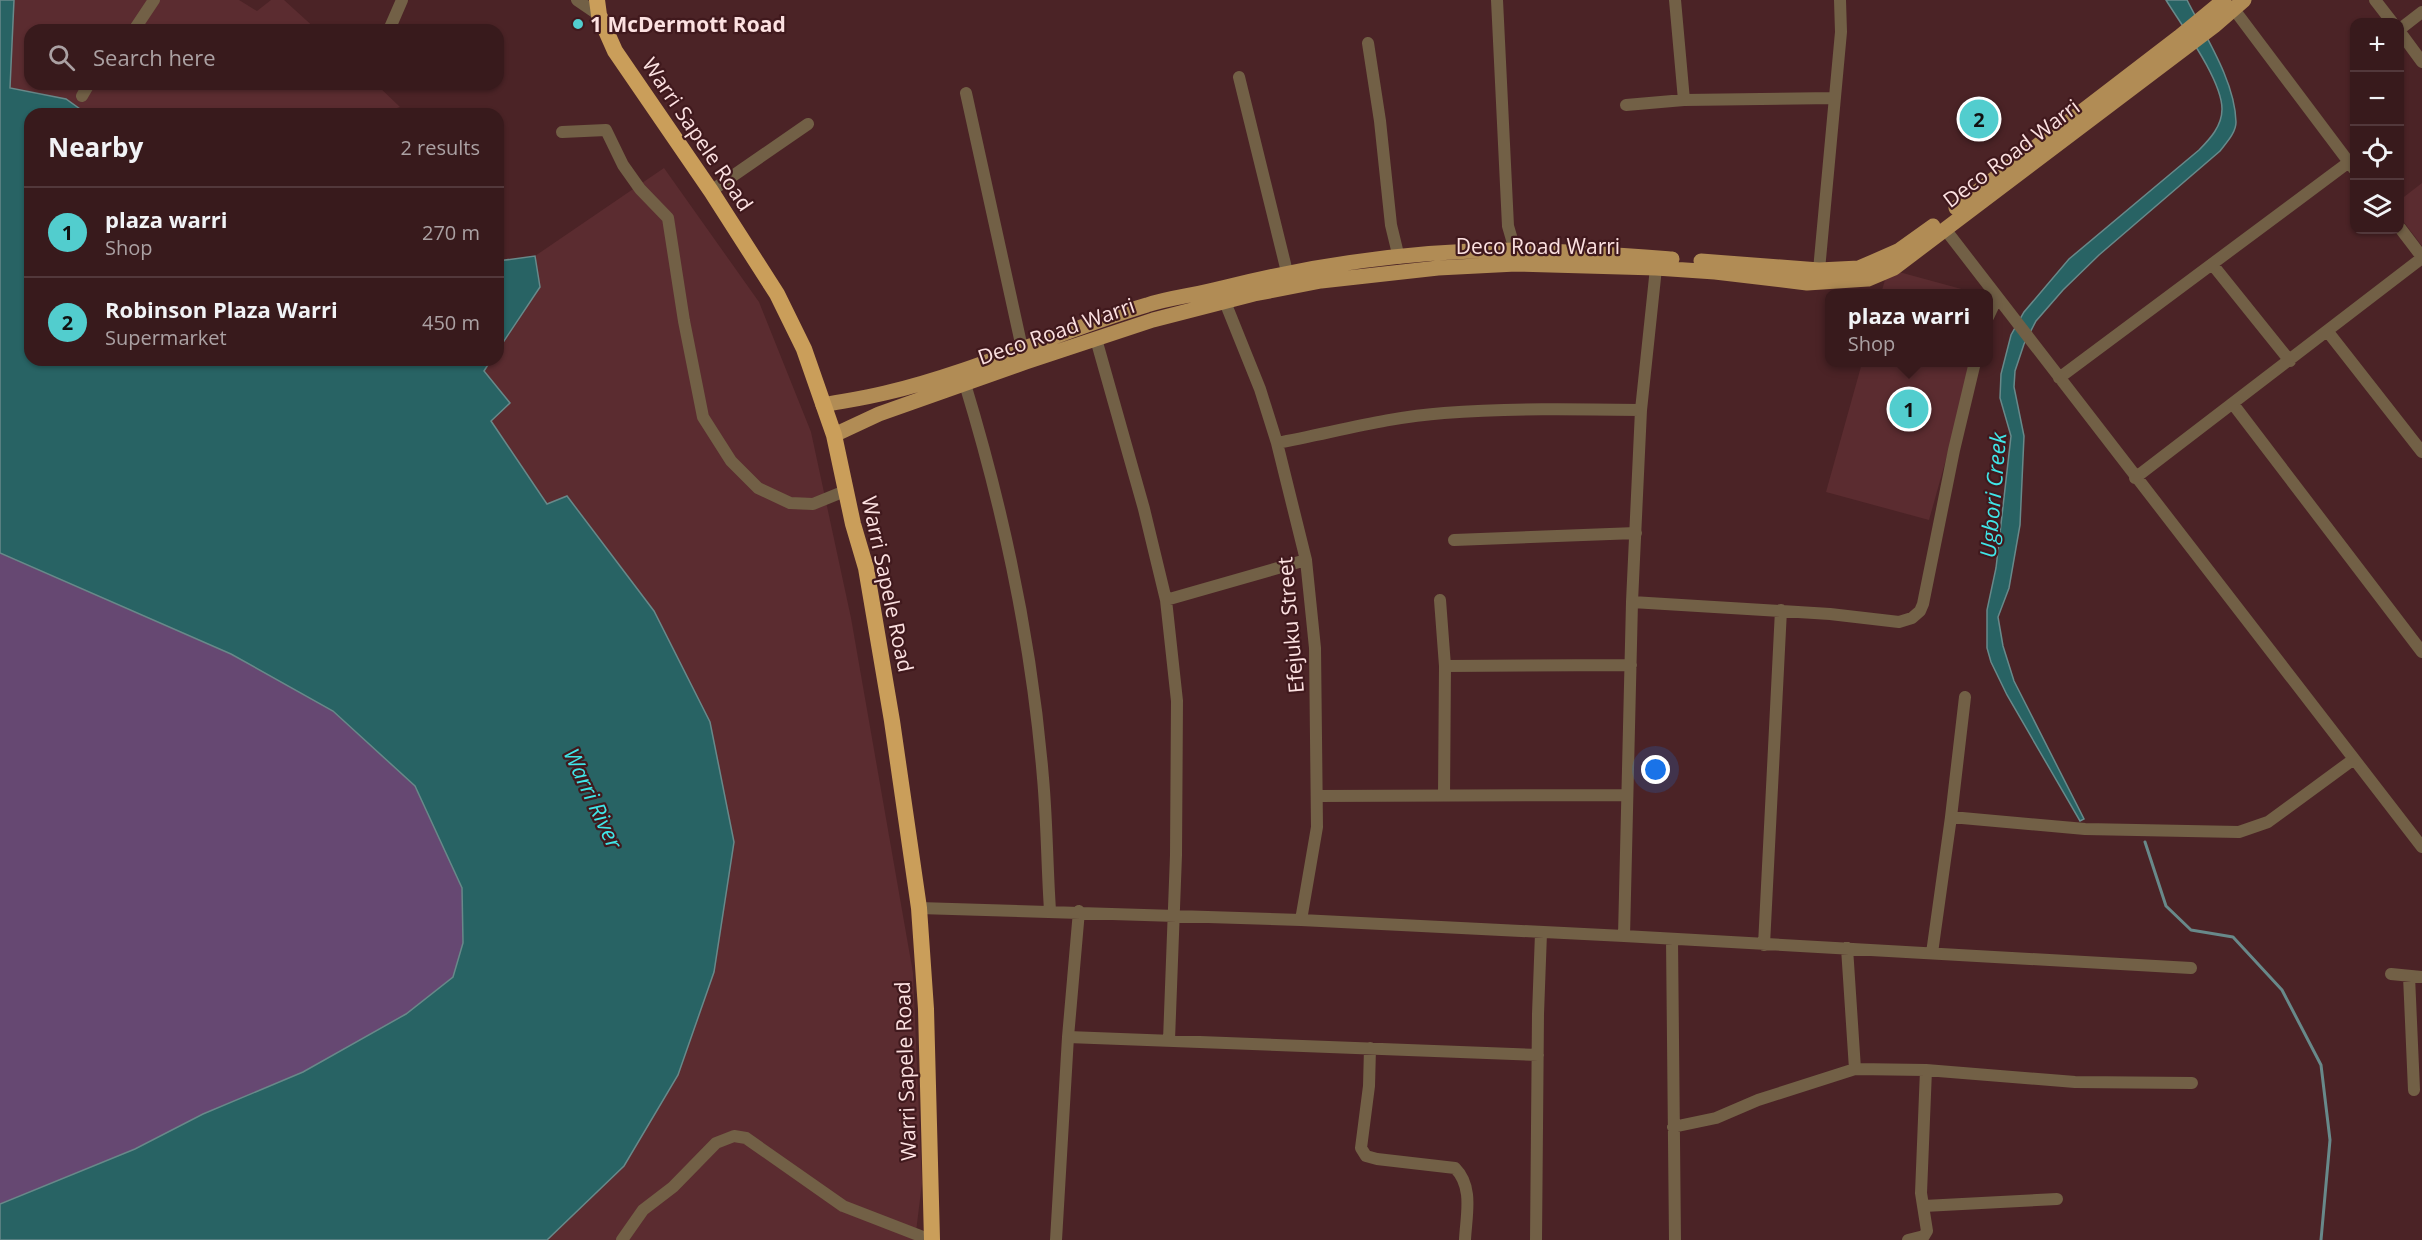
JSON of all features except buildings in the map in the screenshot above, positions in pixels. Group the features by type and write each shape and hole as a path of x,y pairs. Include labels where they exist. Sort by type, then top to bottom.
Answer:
{"highway":[{"name":"Warri Sapele Road","path":"598,8 615,51 711,191 777,294 804,349 834,435 845,491 868,580 892,720 919,908 926,1009 932,1240"}],"main road":[{"path":"2184,41 2234,3"},
{"name":"Deco Road Warri","path":"823,405 887,393 962,370 1149,304 1289,280 1321,281 1438,268 1516,264 1656,268 1807,282 1868,279 1894,268 2184,41"},
{"name":"Deco Road Warri","path":"834,435 879,414 965,384 1153,320 1225,302 1319,267 1399,258 1515,250 1582,252 1819,270 1859,268 1898,251 2184,41"}],"street":[{"path":"138,24 154,0"},
{"path":"392,24 402,0"},
{"path":"577,0 598,8"},
{"path":"1497,0 1508,226 1515,250"},
{"path":"1675,0 1684,99"},
{"path":"1819,270 1841,32 1840,0"},
{"path":"2375,0 2389,18"},
{"path":"2234,3 2350,162"},
{"path":"2404,28 2422,12"},
{"path":"2404,37 2422,62"},
{"path":"1368,43 1380,121 1391,225 1399,258"},
{"path":"1239,77 1289,280"},
{"path":"82,96 86,90"},
{"path":"966,93 1022,348"},
{"path":"1626,105 1684,99 1835,99"},
{"path":"711,191 808,124"},
{"path":"562,132 606,130 623,165 634,181 668,218 684,321 703,417 731,461 758,488 790,503 813,504 845,491"},
{"path":"2059,378 2212,264 2350,166"},
{"path":"1945,229 1990,289"},
{"path":"2135,478 2422,258 2404,233"},
{"path":"2212,264 2290,361"},
{"path":"1624,936 1632,602 1641,410 1656,268"},
{"path":"1993,293 2422,847"},
{"path":"1993,308 1997,298"},
{"name":"Efejuku Street","path":"1225,302 1260,389 1277,443 1306,560 1315,648 1317,827 1301,920"},
{"path":"2328,332 2422,452"},
{"path":"1096,339 1144,509 1166,600 1177,701 1176,855 1169,1040"},
{"path":"1632,602 1781,610 1899,622 1912,618 1920,611 1923,604 1954,450 1974,367"},
{"path":"965,384 984,447 1008,547 1030,667 1043,778 1050,910"},
{"path":"2233,404 2422,652"},
{"path":"1277,443 1374,423 1443,413 1573,409 1641,410"},
{"path":"1454,540 1636,533"},
{"path":"1166,600 1306,560"},
{"path":"1440,600 1445,666 1444,796"},
{"path":"1764,945 1781,610"},
{"path":"1445,666 1631,665"},
{"path":"1932,953 1965,697"},
{"path":"1951,817 2085,829 2239,832 2268,822 2354,759"},
{"path":"1317,796 1627,795"},
{"path":"919,908 1050,910 1301,920 1846,948 2192,969"},
{"path":"1056,1240 1068,1037 1079,911"},
{"path":"1536,1240 1541,933"},
{"path":"1672,939 1672,1127 1675,1240"},
{"path":"1846,948 1855,1069"},
{"path":"2391,974 2416,977 2414,1090"},
{"path":"1068,1037 1538,1055"},
{"path":"1370,1048 1369,1086 1361,1148 1366,1156 1377,1160 1455,1168 1463,1176 1467,1188 1465,1240"},
{"path":"1672,1127 1716,1118 1758,1100 1855,1069 1926,1070 2075,1082 2192,1083"},
{"path":"1908,1240 1924,1236 1927,1231 1921,1193 1926,1070"},
{"path":"622,1240 644,1210 673,1188 716,1143 734,1136 746,1138 843,1206 932,1240"},
{"path":"1924,1206 2057,1199"}],"shaded area":[{"path":"14,0 239,0 257,11 271,0 284,0 310,24 24,24 24,90 382,90 400,107 79,108 66,99 10,88"},
{"path":"664,168 759,302 811,432 851,618 913,973 922,1183 915,1240 547,1240 624,1166 567,496 548,504 491,421 484,370 487,366 504,366 504,341 540,287 535,256"},
{"path":"2422,183 2422,246 2404,222 2404,197"},
{"path":"1888,269 1961,289 1882,289"},
{"path":"1861,367 1972,367 1929,520 1826,492"},
{"path":"0,553 231,654 333,711 415,786 462,888 463,943 453,977 406,1014 303,1072 203,1114 135,1149 0,1204"}],"water":[{"name":"Warri River","path":"0,0 14,0 10,88 66,99 79,108 24,108 24,366 487,366 484,371 510,403 491,421 547,504 567,496 654,611 710,722 734,842 714,972 678,1075 624,1166 547,1240 0,1240 0,1204 135,1149 203,1114 303,1072 406,1014 453,977 463,943 462,888 415,786 333,711 231,654 0,553"},
{"path":"2166,0 2187,0 2225,75 2234,106 2236,122 2234,130 2220,151 2099,255 2063,290 2036,321 2024,344 2015,371 2014,387 2024,436 2020,525 2009,588 1998,617 2003,646 2014,681 2084,819 2080,821 2007,695 1991,662 1987,648 1987,610 1996,568 2011,436 2000,398 2001,374 2011,335 2024,312 2069,259 2199,150 2218,127 2222,109 2216,83"},
{"path":"535,256 540,287 504,341 504,260"}],"waterway":[{"path":"2145,842 2166,906 2191,930 2233,937 2282,990 2321,1065 2330,1140 2321,1240"}],"place":[{"name":"1 McDermott Road","path":"578,24"},
{"name":"Robinson Plaza Warri","path":"1979,119"},
{"name":"plaza warri","path":"1909,409"}],"water label":[{"name":"Ugbori Creek","path":"1992,495"}]}
